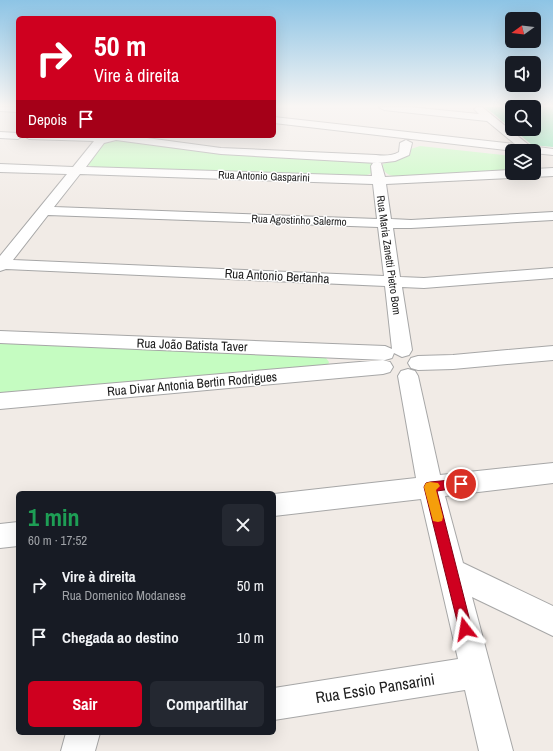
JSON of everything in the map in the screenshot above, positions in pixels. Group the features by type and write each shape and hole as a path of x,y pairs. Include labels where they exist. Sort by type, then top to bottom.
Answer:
{"street":[{"path":"1,264 77,170 94,142"},
{"path":"158,142 221,151 376,159 396,158 402,156 405,153 406,143"},
{"path":"398,142 505,153"},
{"path":"450,142 505,149"},
{"path":"541,152 553,152"},
{"path":"541,156 553,159"},
{"name":"Rua Maria Zanetti Pietro Bom","path":"376,159 392,282 390,357"},
{"name":"Rua Antonio Gasparini","path":"0,168 379,180 505,174"},
{"path":"541,173 553,172"},
{"name":"Rua Agostinho Salermo","path":"44,211 385,224 411,224 553,216"},
{"name":"Rua Antonio Bertanha","path":"1,264 424,283 553,273"},
{"name":"Rua João Batista Taver","path":"0,337 332,351 390,357"},
{"path":"332,351 338,371"},
{"path":"413,369 453,362 553,353"},
{"path":"390,357 412,355 430,487 496,751"},
{"name":"Rua Divar Antonia Bertin Rodrigues","path":"0,401 338,371 390,357"},
{"path":"276,505 553,473"},
{"path":"0,536 16,534"},
{"path":"451,572 553,621"},
{"name":"Rua Essio Pansarini","path":"276,704 476,672"}],"green space":[{"path":"146,142 368,162 371,164 372,173 364,176 95,168 88,165 88,163 105,143"},
{"path":"528,142 553,142 553,147 541,146 541,144 531,144"},
{"path":"420,146 505,155 505,171 399,177 390,175 384,170 383,164 401,159 411,153 411,149"},
{"path":"0,341 319,357 326,358 329,362 328,365 0,396"}],"slow traffic":[{"path":"434,486 430,487 438,517"}],"route":[{"path":"461,484 430,487 465,629"}]}
